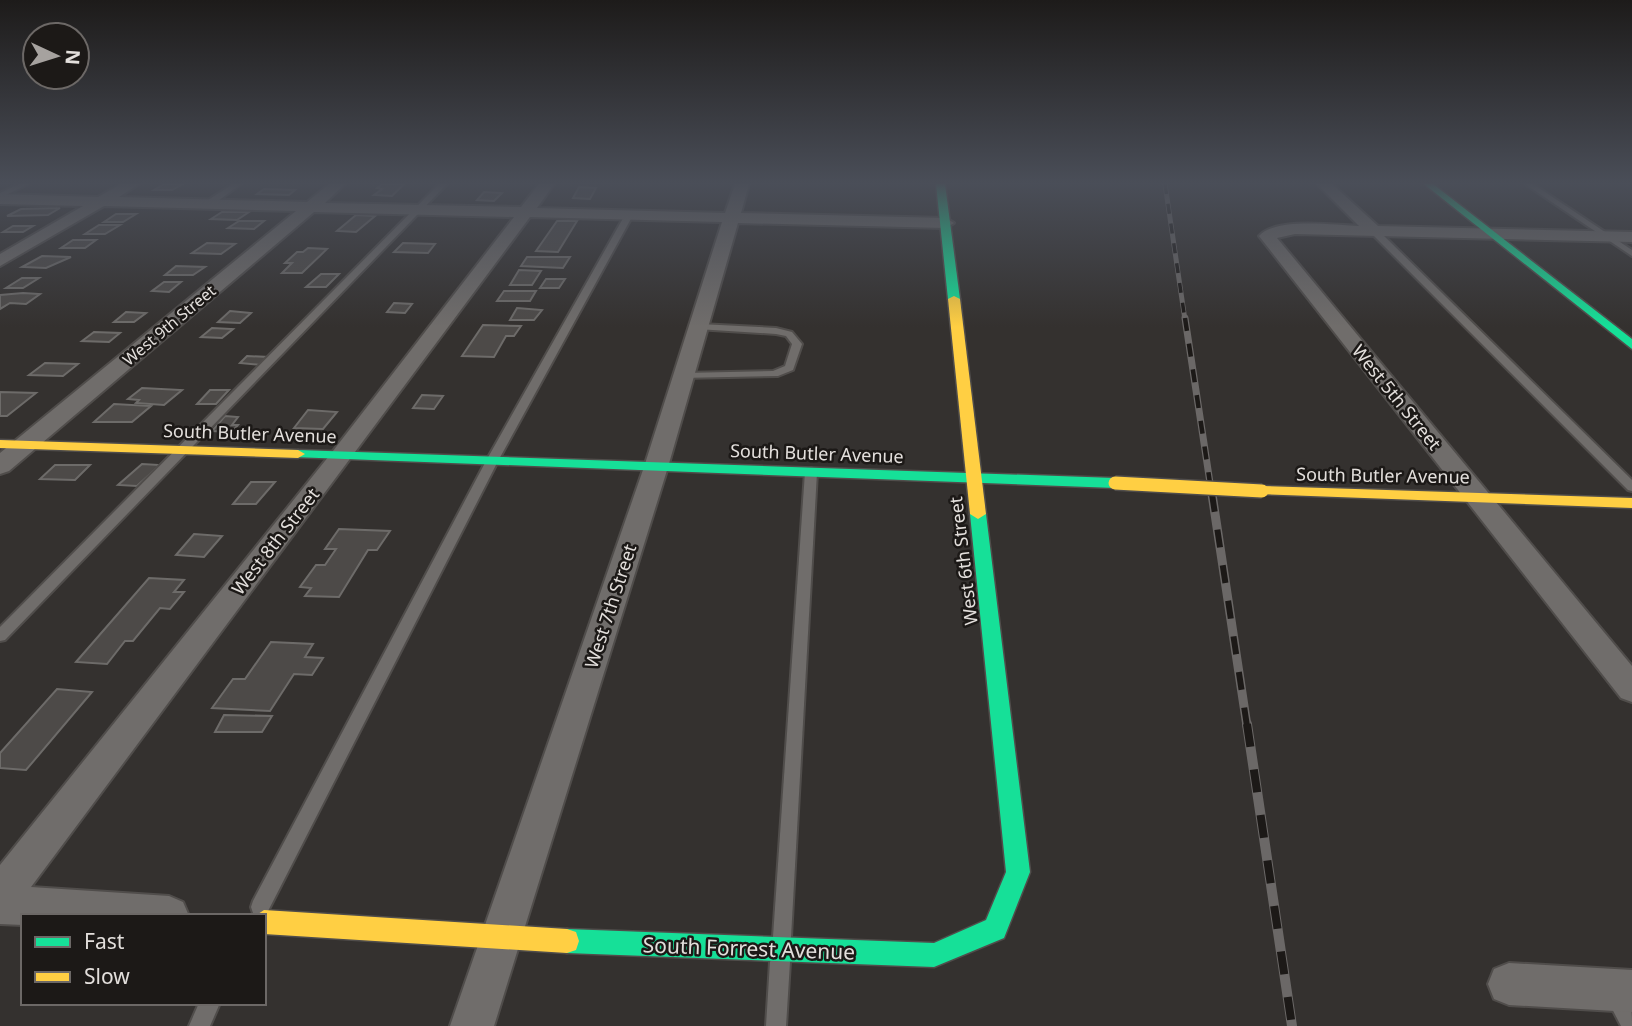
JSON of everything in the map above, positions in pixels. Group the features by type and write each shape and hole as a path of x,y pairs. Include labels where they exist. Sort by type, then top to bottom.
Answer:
{"street":[{"path":"0,261 49,232"},
{"name":"West 9th Street","path":"0,466 280,232"},
{"name":"West 8th Street","path":"0,897 512,232"},
{"name":"West 7th Street","path":"472,1026 656,467 729,232"},
{"name":"West 6th Street","path":"947,232 1018,872 995,929"},
{"name":"West 5th Street","path":"1278,232 1266,236 1632,688"},
{"name":"West 5th Street","path":"1354,232 1376,233"},
{"path":"1488,232 1632,345"},
{"path":"1376,233 1632,237"},
{"name":"South Butler Avenue","path":"0,444 1632,503"},
{"path":"0,904 141,914"},
{"name":"South Forrest Avenue","path":"266,922 499,938 934,955 995,929"},
{"path":"1509,984 1625,1002"}],"lane":[{"path":"0,636 396,232"},
{"path":"257,914 492,461 620,232"},
{"path":"1599,232 1632,254"},
{"path":"1376,233 1632,487"},
{"path":"684,376 774,374 789,368 795,356 797,344 789,334 699,327"},
{"path":"776,1026 811,472"},
{"path":"199,1026 209,1005"}],"building":[{"path":"88,232 109,232 105,234 85,234"},
{"path":"549,232 570,232 558,252 536,251"},
{"path":"73,240 96,240 85,248 61,248"},
{"path":"207,243 235,244 221,254 192,253"},
{"path":"403,243 435,244 428,253 394,252"},
{"path":"308,248 327,249 302,273 282,273 292,263 285,263 297,252"},
{"path":"42,256 71,257 46,268 22,267"},
{"path":"527,257 570,257 563,268 521,266"},
{"path":"176,266 205,267 193,275 165,275"},
{"path":"519,270 541,271 532,285 510,285"},
{"path":"321,274 339,274 326,287 306,287"},
{"path":"22,278 39,278 23,288 6,288"},
{"path":"546,279 565,279 559,288 540,288"},
{"path":"164,282 181,282 169,292 152,291"},
{"path":"504,291 536,291 530,301 497,301"},
{"path":"40,294 26,304 10,303 0,309 0,295"},
{"path":"394,303 412,304 405,313 387,312"},
{"path":"517,308 542,310 534,320 510,320"},
{"path":"230,311 251,313 240,323 218,322"},
{"path":"126,312 146,313 134,322 114,322"},
{"path":"483,325 521,326 514,336 506,336 494,357 462,356"},
{"path":"212,328 233,329 222,338 201,337"},
{"path":"94,332 120,333 109,342 82,341"},
{"path":"247,356 268,357 261,365 240,363"},
{"path":"45,363 78,364 63,376 29,375"},
{"path":"142,388 182,390 164,405 136,403 139,400 128,399"},
{"path":"210,390 229,390 216,404 197,404"},
{"path":"0,392 36,393 7,416 0,416"},
{"path":"422,395 443,396 434,409 413,408"},
{"path":"114,404 151,406 132,422 94,422"},
{"path":"308,410 337,412 323,429 294,428"},
{"path":"225,416 238,417 232,425 238,425 232,432 212,431"},
{"path":"142,464 160,465 137,486 118,485"},
{"path":"55,465 90,465 75,480 40,479"},
{"path":"251,482 275,482 256,504 233,504"},
{"path":"339,529 390,531 377,550 368,550 339,597 305,596 311,588 300,587 316,565 325,565 336,549 325,549"},
{"path":"194,534 222,536 204,557 176,555"},
{"path":"149,578 184,580 174,592 184,592 170,609 160,608 133,641 125,641 107,664 76,662"},
{"path":"271,642 313,644 305,657 323,658 312,675 294,674 270,711 212,708 233,679 245,679"},
{"path":"57,689 92,692 26,770 0,768 0,753"},
{"path":"224,715 272,716 262,732 215,732"}],"railway":[{"path":"1172,232 1185,320"},
{"path":"1185,318 1212,496"},
{"path":"1212,494 1247,726"},
{"path":"1247,724 1292,1026"}],"traffic: fast":[{"path":"946,232 954,299"},
{"path":"1489,232 1632,345"},
{"path":"298,454 1115,483"},
{"path":"567,941 934,955 995,929 1018,872 978,514"}],"traffic: slow":[{"path":"954,299 978,514"},
{"path":"0,444 298,454"},
{"path":"1115,483 1262,491"},
{"path":"1262,491 1632,503"},
{"path":"266,922 567,941"}]}
